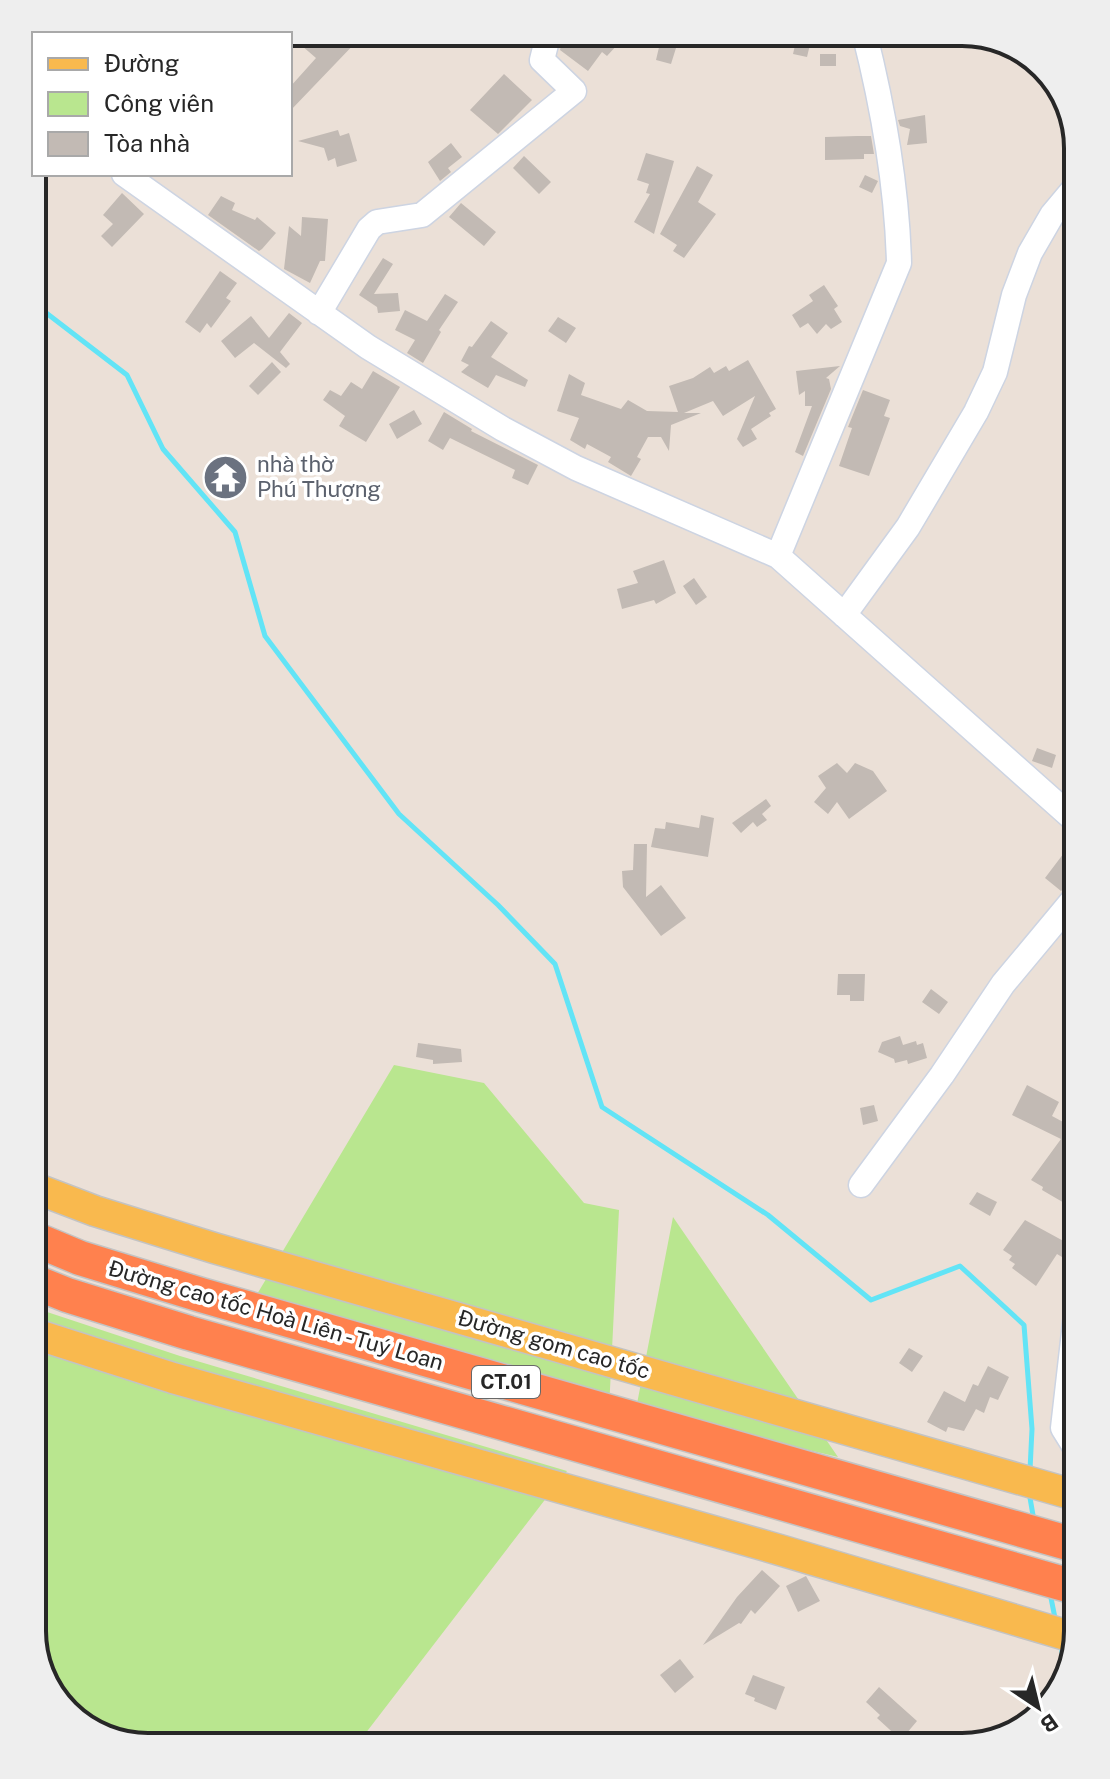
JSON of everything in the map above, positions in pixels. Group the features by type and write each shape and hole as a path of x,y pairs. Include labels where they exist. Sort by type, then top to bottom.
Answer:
{"highway":[{"name":"Đường cao tốc Hoà Liên - Tuý Loan","path":"46,1244 80,1258 201,1295 1064,1542"},
{"name":"Đường cao tốc Hoà Liên - Tuý Loan","path":"46,1287 189,1333 1064,1584"}],"main road":[{"name":"Đường gom cao tốc","path":"46,1192 214,1248 1064,1492"},
{"path":"46,1337 173,1378 1064,1634"}],"street":[{"path":"319,313 369,229 377,222 422,215 574,91 542,60 546,46"},
{"path":"778,556 899,263 893,179 867,46"},
{"path":"127,176 368,347 515,436 576,468 778,556 1064,811"},
{"path":"844,615 908,527 986,393 1001,352 1014,295 1030,253 1064,201"},
{"path":"861,1185 942,1075 1003,984 1064,911"}],"green space":[{"path":"394,1065 484,1083 584,1203 619,1210 609,1409 253,1301"},
{"path":"673,1217 838,1457 636,1409"},
{"path":"46,1312 180,1356 567,1471 366,1733 128,1731 103,1723 81,1708 63,1688 51,1664 46,1631"}],"building":[{"path":"302,46 352,46 292,109 292,85 316,58"},
{"path":"561,46 616,46 607,56 602,52 588,71 560,50"},
{"path":"659,46 677,46 671,64 656,60"},
{"path":"795,46 810,46 807,57 793,54"},
{"path":"820,54 836,54 836,66 820,66"},
{"path":"504,74 532,100 498,134 470,110"},
{"path":"925,115 927,143 907,145 910,129 900,126 898,120"},
{"path":"338,130 340,136 349,133 357,161 337,167 335,158 328,161 324,148 298,141"},
{"path":"871,136 874,154 864,154 864,159 825,160 825,137"},
{"path":"451,143 462,157 448,168 451,172 440,181 428,162"},
{"path":"646,153 674,161 654,234 634,222 650,194 646,193 649,184 637,180"},
{"path":"524,156 551,182 539,194 513,168"},
{"path":"697,166 713,175 698,202 716,214 684,258 673,251 677,245 660,234"},
{"path":"865,175 878,181 872,193 859,187"},
{"path":"122,193 144,214 112,247 101,236 113,224 103,215"},
{"path":"221,196 235,203 232,210 255,220 257,217 276,233 262,249 259,251 208,215"},
{"path":"461,203 496,232 484,246 449,217"},
{"path":"302,217 328,219 325,261 320,261 310,283 284,269 289,226 301,236"},
{"path":"383,258 393,264 374,294 398,293 400,311 378,313 377,307 359,295"},
{"path":"220,271 237,283 226,298 231,301 211,328 207,323 200,333 185,322"},
{"path":"824,285 838,306 834,309 842,322 831,329 826,324 817,334 808,323 800,328 792,315 813,301 809,295"},
{"path":"445,294 458,302 439,330 441,332 423,363 407,353 415,340 395,330 405,310 427,321"},
{"path":"289,313 302,323 280,352 290,364 286,368 254,343 235,358 221,341 251,316 269,338"},
{"path":"558,317 576,328 566,343 548,331"},
{"path":"491,321 508,333 491,357 528,380 525,387 496,375 488,388 461,372 469,365 461,361 469,346 472,347"},
{"path":"748,360 776,409 751,429 757,439 743,447 737,439 755,396 723,416 713,401 684,413 701,413 671,425 669,451 661,437 648,437 631,476 608,462 611,457 587,444 585,449 570,440 579,418 557,411 569,374 585,383 581,395 621,409 628,400 647,411 678,412 669,386 693,378 710,367 714,373 726,366 729,371"},
{"path":"272,362 281,372 258,395 249,386"},
{"path":"840,366 826,378 831,389 803,456 795,452 812,406 805,406 805,391 799,395 796,371"},
{"path":"373,371 400,387 366,442 339,426 345,416 323,400 330,390 341,396 351,382 362,389"},
{"path":"863,390 890,400 884,416 890,418 869,476 839,466 852,428 848,427"},
{"path":"414,410 422,424 397,439 389,424"},
{"path":"444,412 471,431 538,465 528,485 512,478 515,470 450,438 443,450 428,441"},
{"path":"664,560 676,593 656,604 654,600 622,609 617,589 638,583 633,571"},
{"path":"694,578 707,597 696,605 683,586"},
{"path":"1037,748 1056,755 1052,768 1032,761"},
{"path":"837,763 847,773 855,763 873,771 887,791 849,819 837,802 828,814 814,802 826,788 818,776"},
{"path":"766,799 771,806 762,814 767,820 757,827 753,822 741,833 732,823"},
{"path":"701,815 714,818 708,857 651,847 655,828 665,829 666,822 699,828"},
{"path":"634,844 647,844 646,897 661,885 686,918 661,936 623,887 622,871 633,870"},
{"path":"1064,853 1064,888 1061,891 1045,878"},
{"path":"838,974 865,974 864,1001 850,1001 850,995 837,995"},
{"path":"931,989 948,1002 939,1014 922,1002"},
{"path":"900,1036 903,1045 916,1041 917,1045 923,1043 927,1058 908,1064 907,1060 895,1063 894,1059 878,1052 882,1042"},
{"path":"418,1043 461,1049 462,1062 433,1064 433,1060 416,1057"},
{"path":"1027,1085 1059,1102 1052,1116 1064,1122 1064,1203 1031,1180 1061,1139 1012,1115"},
{"path":"874,1105 878,1121 863,1125 860,1108"},
{"path":"977,1192 997,1202 990,1216 969,1204"},
{"path":"1025,1220 1064,1241 1062,1257 1057,1254 1036,1286 1012,1268 1015,1264 1009,1260 1012,1256 1003,1250"},
{"path":"909,1348 923,1356 912,1372 899,1363"},
{"path":"988,1366 1009,1377 998,1400 990,1397 984,1413 976,1409 964,1431 948,1427 946,1432 927,1422 944,1391 965,1402 973,1384 978,1386"},
{"path":"762,1570 780,1586 755,1614 751,1610 741,1624 703,1645 737,1597"},
{"path":"806,1576 820,1601 798,1612 786,1586"},
{"path":"680,1659 694,1677 675,1693 660,1675"},
{"path":"753,1675 785,1687 776,1710 745,1694"},
{"path":"879,1687 917,1721 907,1733 893,1733 866,1702"}],"waterway":[{"path":"46,313 127,375 163,449 235,532 265,636 399,814 498,905 555,964 602,1107 768,1215 871,1300 960,1266 1024,1325 1032,1429 1030,1470"},
{"path":"1029,1492 1034,1521"},
{"path":"1050,1593 1056,1623"},
{"path":"1061,1644 1062,1651"}],"place":[{"name":"nhà thờ Phú Thượng","path":"226,477"}]}
